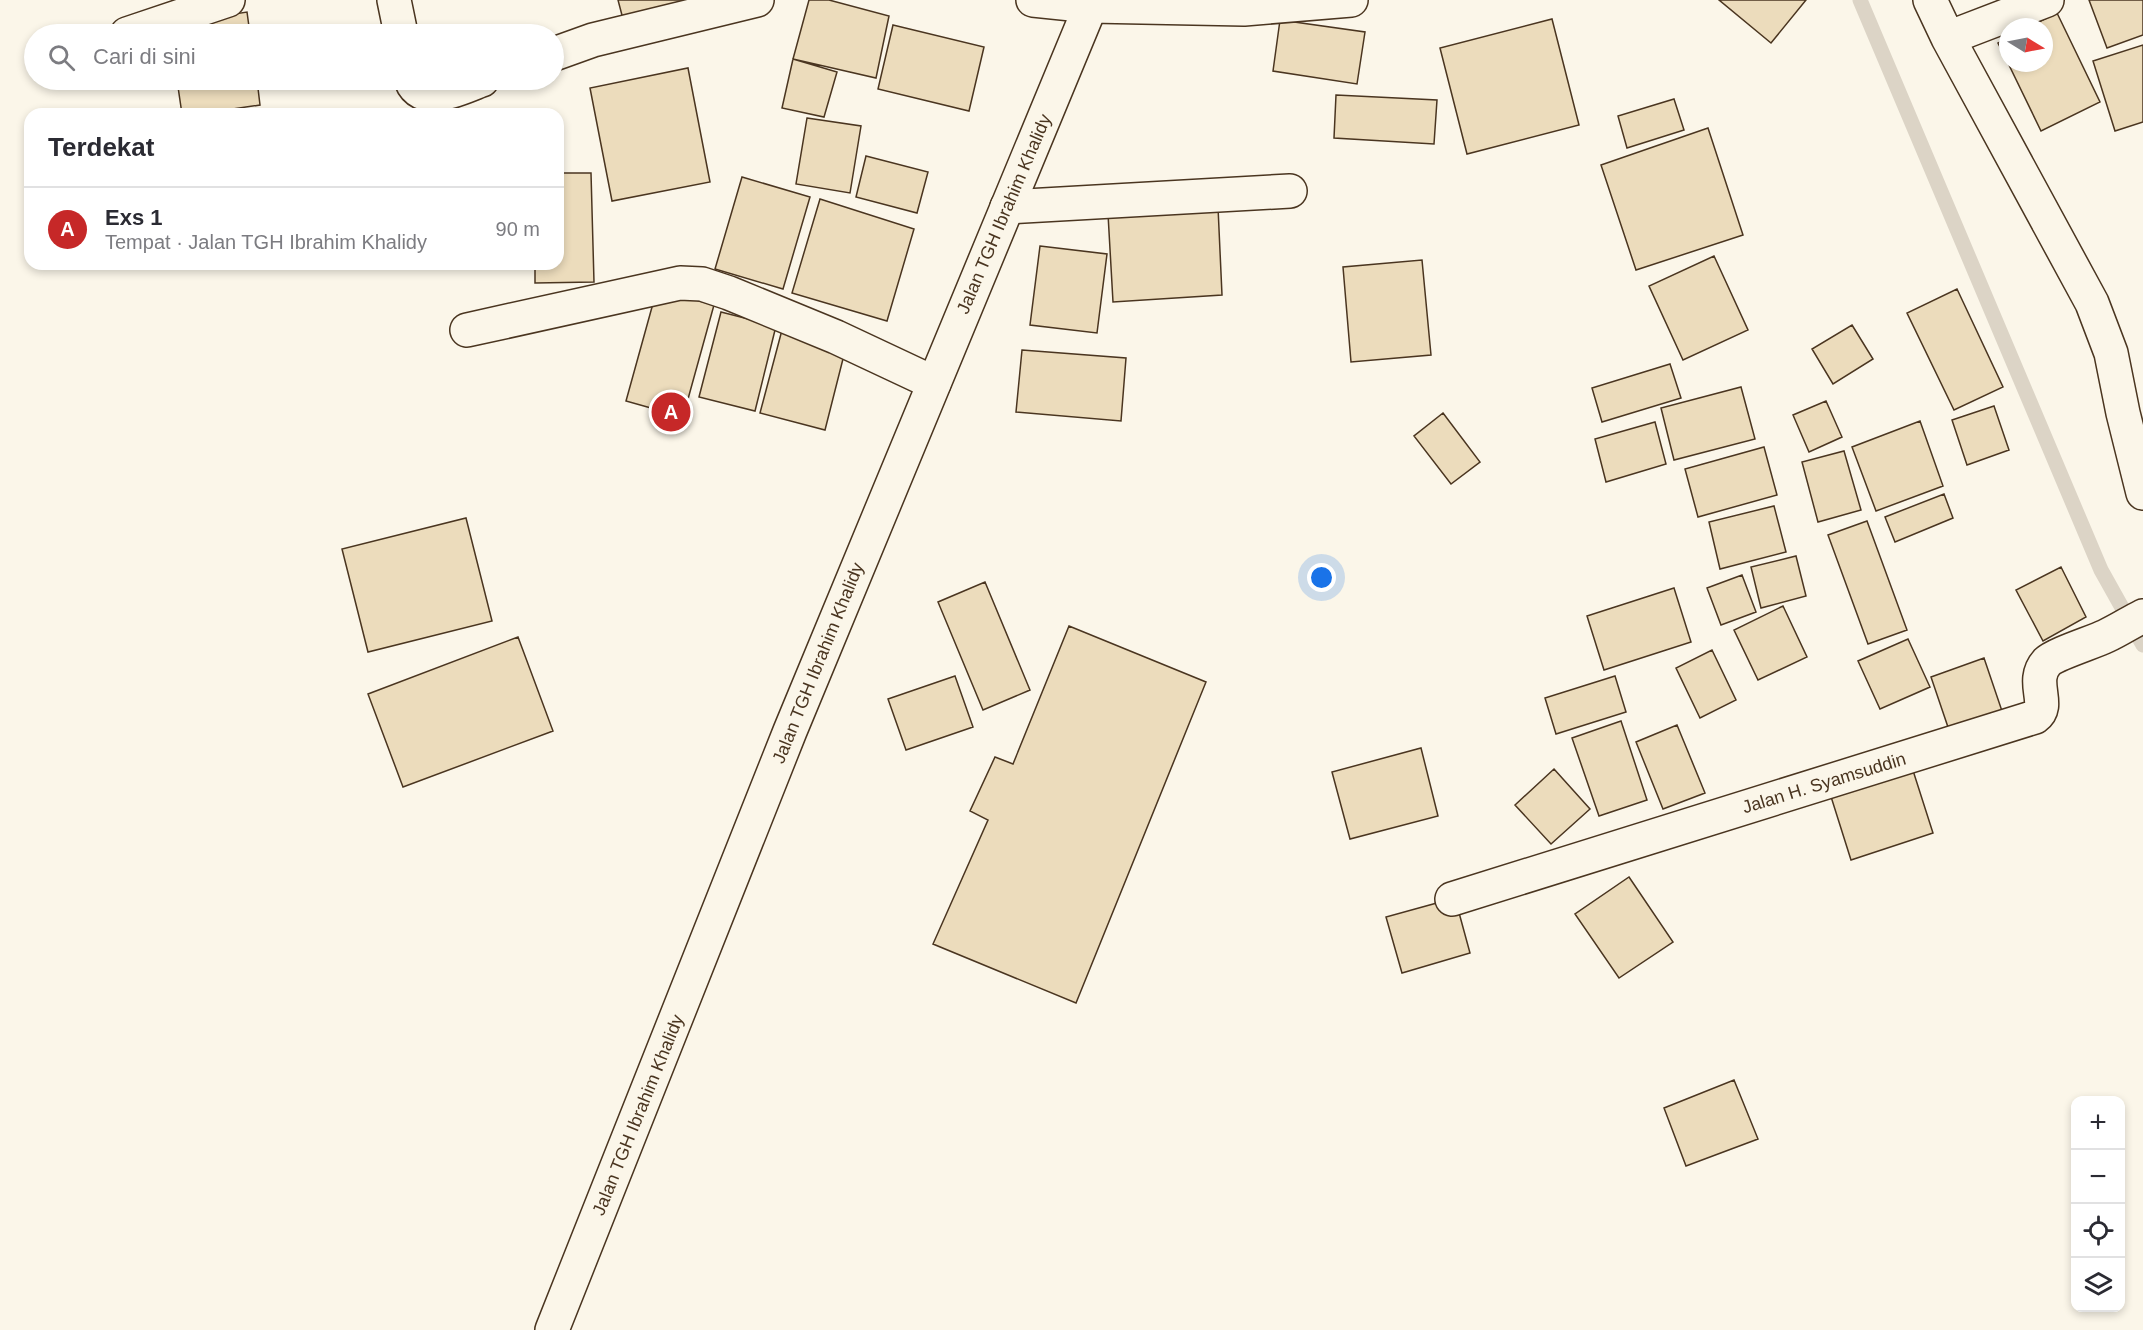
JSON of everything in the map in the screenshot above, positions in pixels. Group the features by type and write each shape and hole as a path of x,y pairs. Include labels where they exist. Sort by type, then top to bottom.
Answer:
{"street":[{"path":"157,24 228,0"},
{"path":"394,0 399,24"},
{"path":"564,50 593,40 757,0"},
{"path":"1034,0 1244,9 1350,0"},
{"path":"1930,0 1948,38 2092,303 2111,353 2143,493"},
{"path":"1948,38 2047,0"},
{"name":"Jalan TGH Ibrahim Khalidy","path":"552,1330 790,731 1092,3"},
{"path":"420,90 423,93 437,95 452,90"},
{"path":"1007,207 1290,191"},
{"path":"467,330 680,283 702,284 836,337 934,383"},
{"name":"Jalan H. Syamsuddin","path":"1452,898 2035,717 2040,714 2042,706 2038,678 2048,660 2109,635 2143,616"}],"building":[{"path":"618,0 693,0 623,19"},
{"path":"809,0 829,0 889,16 876,78 793,59"},
{"path":"1719,0 1806,0 1771,43"},
{"path":"2089,0 2143,0 2143,35 2107,48"},
{"path":"247,12 249,24 169,24"},
{"path":"2057,13 2100,102 2041,131 2012,72 2053,72 2053,18 2047,18"},
{"path":"1552,19 1579,125 1467,154 1440,48"},
{"path":"1280,20 1365,32 1357,84 1273,71"},
{"path":"893,25 984,47 969,111 878,89"},
{"path":"2143,45 2143,122 2115,131 2093,61"},
{"path":"793,59 837,72 824,117 782,108"},
{"path":"688,68 710,182 612,201 590,88"},
{"path":"178,90 258,90 260,105 240,108 181,108"},
{"path":"1336,95 1437,100 1434,144 1334,138"},
{"path":"1674,99 1684,130 1627,148 1618,116"},
{"path":"807,118 861,126 850,193 796,184"},
{"path":"1708,128 1743,235 1636,270 1601,165"},
{"path":"866,156 928,172 917,213 856,197"},
{"path":"564,173 591,173 594,282 535,283 535,270 564,270"},
{"path":"742,177 810,197 783,289 715,269"},
{"path":"820,199 914,229 887,321 792,293"},
{"path":"1218,207 1222,295 1113,302 1108,214"},
{"path":"1040,246 1107,254 1097,333 1030,325"},
{"path":"1714,256 1748,330 1683,360 1649,286"},
{"path":"1422,260 1431,355 1351,362 1343,267"},
{"path":"657,289 714,305 683,417 626,401"},
{"path":"1957,289 2003,387 1954,410 1907,313"},
{"path":"721,312 776,326 755,411 699,397"},
{"path":"1852,325 1873,359 1833,384 1812,349"},
{"path":"782,330 846,347 825,430 760,413"},
{"path":"1022,350 1126,358 1121,421 1016,412"},
{"path":"1670,364 1681,398 1602,422 1592,388"},
{"path":"1741,387 1755,439 1674,460 1661,408"},
{"path":"1826,401 1842,437 1809,452 1793,415"},
{"path":"1994,406 2009,450 1967,465 1952,420"},
{"path":"1443,413 1480,462 1451,484 1414,436"},
{"path":"1920,421 1943,486 1876,511 1852,447"},
{"path":"1655,422 1666,464 1606,482 1595,439"},
{"path":"1764,447 1777,495 1698,517 1685,469"},
{"path":"1844,451 1861,510 1818,522 1802,462"},
{"path":"1944,494 1953,518 1895,542 1885,517"},
{"path":"1774,506 1786,552 1720,569 1709,522"},
{"path":"466,518 492,621 368,652 342,549"},
{"path":"1867,521 1907,630 1868,644 1828,535"},
{"path":"1796,556 1806,596 1761,608 1751,567"},
{"path":"2061,567 2086,617 2043,641 2016,590"},
{"path":"1742,575 1756,612 1721,625 1707,588"},
{"path":"985,582 1030,690 983,710 938,602"},
{"path":"1674,588 1691,642 1604,670 1587,616"},
{"path":"1783,606 1807,657 1758,680 1734,630"},
{"path":"1069,626 1206,682 1076,1003 933,944 988,820 970,811 995,757 1013,764"},
{"path":"518,637 553,731 403,787 368,694"},
{"path":"1908,639 1930,687 1880,709 1858,661"},
{"path":"1712,650 1736,700 1700,718 1676,668"},
{"path":"1984,658 2003,714 1950,733 1931,677"},
{"path":"955,676 973,727 906,750 888,699"},
{"path":"1615,676 1626,712 1556,734 1545,698"},
{"path":"1621,721 1647,800 1599,816 1572,738"},
{"path":"1677,725 1705,793 1663,809 1636,742"},
{"path":"1421,748 1438,816 1350,839 1332,772"},
{"path":"1909,758 1933,833 1851,860 1827,784"},
{"path":"1554,769 1590,809 1551,844 1515,805"},
{"path":"1629,877 1673,942 1619,978 1575,914"},
{"path":"1455,898 1470,953 1402,973 1386,917"},
{"path":"1734,1080 1758,1139 1686,1166 1664,1108"}],"waterway":[{"path":"1860,0 2101,570 2143,645"}],"place":[{"name":"Exs 1","path":"671,412"}]}
